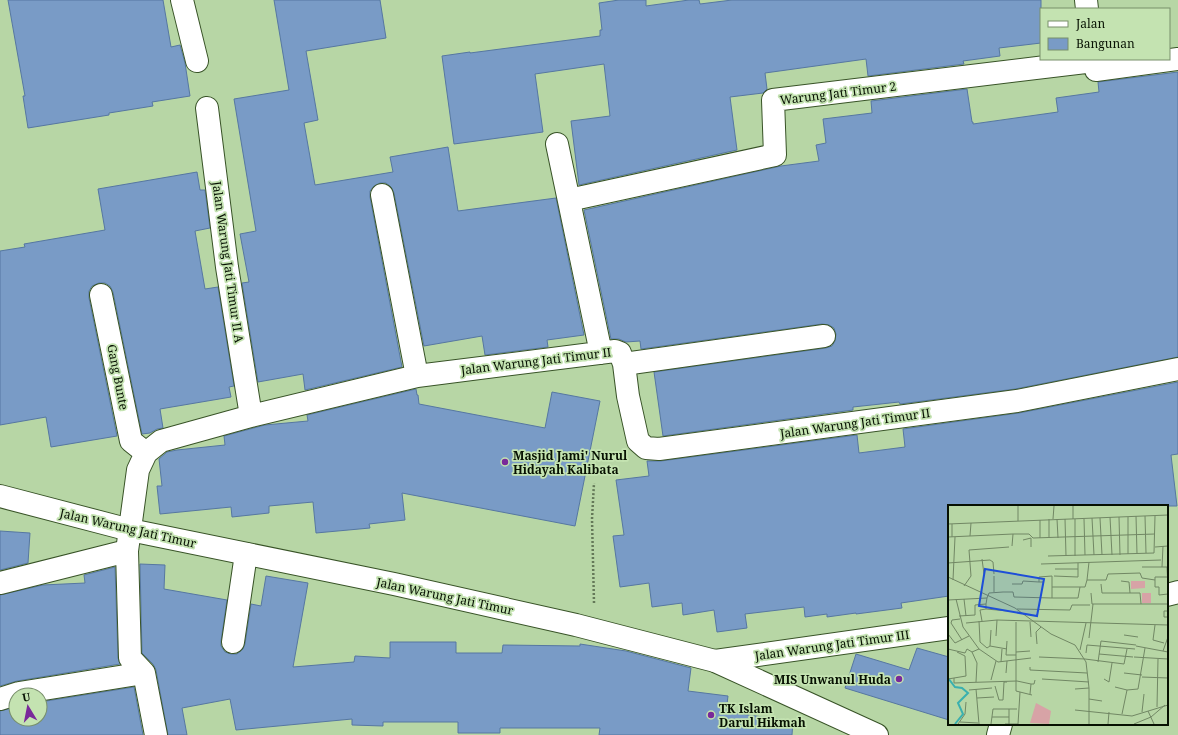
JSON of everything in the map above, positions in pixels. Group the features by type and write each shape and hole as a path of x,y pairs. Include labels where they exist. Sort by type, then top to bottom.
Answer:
{"street":[{"path":"182,0 197,61"},
{"name":"Warung Jati Timur 2","path":"569,200 775,155 773,100 1094,63 1157,60"},
{"name":"Jalan Warung Jati Timur II A","path":"207,108 226,267 251,416"},
{"path":"557,144 601,353"},
{"path":"382,195 417,376"},
{"name":"Gang Bunte","path":"101,295 131,441 146,453"},
{"path":"624,364 824,336"},
{"name":"Jalan Warung Jati Timur II","path":"144,673 130,658 128,541 138,470 146,453 161,441 251,416 417,376 615,351 620,353 624,364 628,396 638,441 646,448 659,449 1017,401 1178,369"},
{"name":"Jalan Warung Jati Timur","path":"0,496 128,541 246,554 394,584 594,630 715,661 877,735"},
{"path":"0,583 128,541"},
{"path":"233,642 246,554"},
{"path":"1168,595 1178,592"},
{"name":"Jalan Warung Jati Timur III","path":"715,661 948,628"},
{"path":"0,699 19,693 144,673 156,735"},
{"path":"998,735 1001,725"}],"path":[{"path":"594,483 592,519 594,630"}],"building":[{"path":"8,0 163,0 171,47 180,45 185,63 190,96 152,102 153,106 109,113 109,115 28,128 23,96 25,96"},
{"path":"274,0 380,0 386,38 306,51 318,120 304,123 315,185 393,172 390,157 448,147 458,211 556,198 584,335 547,340 548,347 485,355 482,336 424,346 394,193 391,187 386,183 380,183 374,186 370,191 370,197 402,367 305,390 303,374 258,382 242,283 249,282 240,234 256,231 234,99 289,90"},
{"path":"619,0 646,0 646,6 689,0 699,0 700,4 732,0 1041,0 1040,43 999,48 1000,56 963,61 964,64 868,76 866,59 765,73 767,89 763,93 730,97 737,150 579,185 571,121 610,116 604,64 535,74 543,132 454,144 442,56 600,36 600,30 602,30 599,3"},
{"path":"1178,72 1178,357 1015,389 900,404 899,402 853,407 853,410 663,436 654,372 826,348 832,346 835,341 836,334 834,328 829,325 822,324 641,349 640,341 626,342 619,339 611,339 584,210 781,166 819,161 816,145 826,143 823,119 872,113 871,101 967,89 973,124 1058,112 1056,98 1099,92 1098,82"},
{"path":"197,172 200,190 205,190 210,228 195,231 205,289 218,287 234,386 229,387 231,397 160,409 163,428 157,429 150,433 142,434 113,292 110,286 105,283 99,283 92,286 89,291 89,298 117,436 51,447 46,417 0,425 0,251 25,247 24,244 105,230 98,189"},
{"path":"1178,382 1178,454 1171,455 1177,506 948,505 948,596 901,603 902,608 827,617 827,614 805,617 804,607 745,614 747,628 717,632 714,610 683,615 682,603 652,607 649,583 620,587 613,536 624,535 616,480 649,476 647,461 661,461 857,435 859,453 905,447 903,429 1019,413"},
{"path":"416,389 419,404 545,428 552,392 600,401 575,526 402,493 405,520 369,524 370,528 316,533 313,502 269,506 269,513 232,517 231,507 160,514 157,486 162,486 159,459 167,452 225,445 224,436 265,425 308,421 307,415"},
{"path":"0,531 30,533 28,563 0,570"},
{"path":"140,564 165,565 164,589 227,600 221,646 225,652 231,654 237,654 243,649 251,604 261,606 266,576 308,583 293,667 354,662 355,656 390,658 390,642 456,642 456,653 502,653 503,645 580,646 580,644 626,651 691,668 688,691 728,696 726,712 793,721 792,735 599,735 600,728 500,728 500,733 458,733 458,722 383,722 383,726 352,725 352,719 236,730 230,699 182,708 187,735 168,735 156,670 153,664 142,653"},
{"path":"115,567 118,658 120,664 17,681 0,686 0,595 43,585 85,583 84,575"},
{"name":"MIS Unwanul Huda","path":"917,648 948,657 948,720 845,688 856,654 909,670"},
{"path":"134,687 143,735 0,735 0,711 8,709 8,727 48,727 48,701"}],"place":[{"name":"Masjid Jami' Nurul Hidayah Kalibata","path":"505,462"},
{"name":"MIS Unwanul Huda","path":"899,679"},
{"name":"TK Islam Darul Hikmah","path":"711,715"}]}
